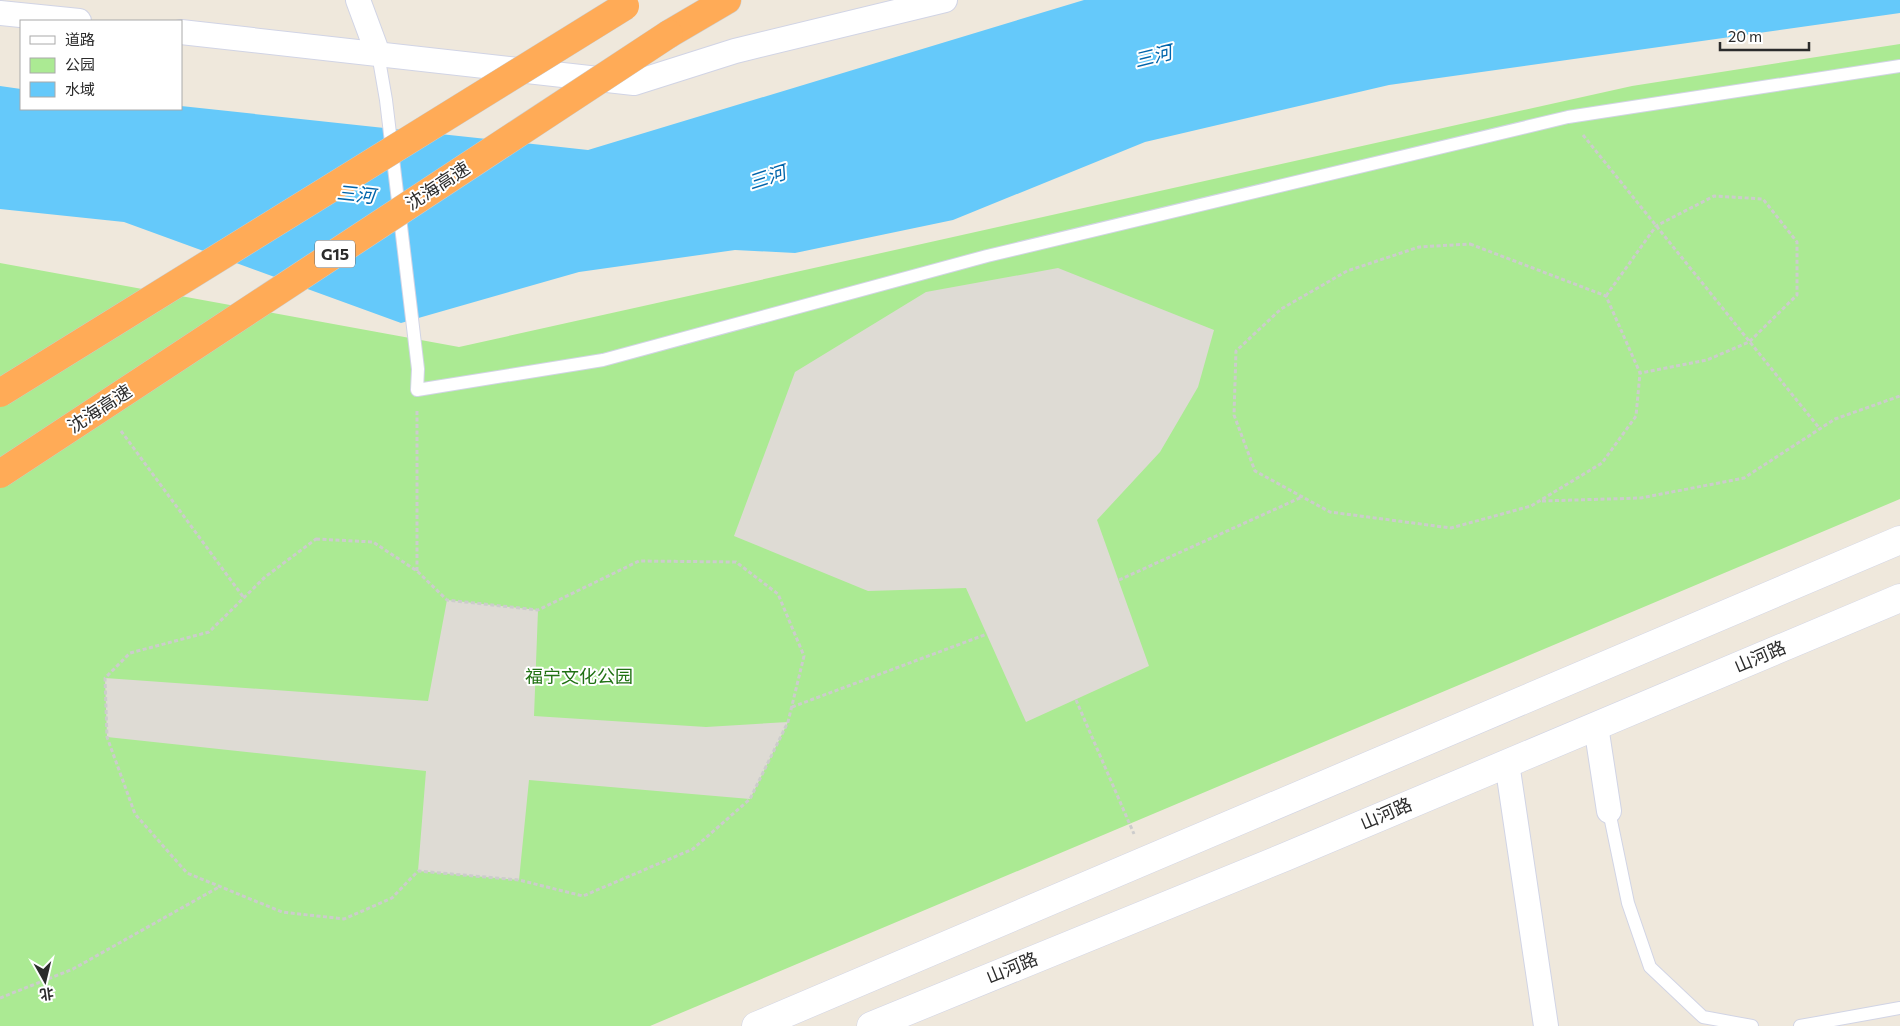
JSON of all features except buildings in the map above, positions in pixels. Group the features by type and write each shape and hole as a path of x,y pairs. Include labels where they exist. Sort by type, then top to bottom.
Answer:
{"highway":[{"name":"沈海高速","path":"0,474 669,34 727,0"},
{"path":"0,393 629,3"}],"main road":[{"path":"756,1026 1900,540"},
{"name":"山河路","path":"871,1026 1900,598"}],"street":[{"path":"358,0 378,54"},
{"path":"182,32 634,83 735,51 945,0"},
{"path":"0,13 69,20"},
{"path":"1596,726 1609,811"},
{"path":"1507,763 1546,1026"}],"lane":[{"path":"378,54 386,100 418,369 417,390 603,360 987,256 1568,117 1900,66"},
{"path":"1609,811 1628,903 1650,968 1703,1017 1752,1026"},
{"path":"1800,1026 1900,1008"}],"path":[{"path":"1568,117 1820,429"},
{"path":"1606,296 1656,226 1714,196 1763,199 1797,242 1797,295 1749,342 1707,360 1640,373"},
{"path":"1470,244 1606,296 1640,373 1636,416 1602,463 1531,506 1451,528 1330,512 1255,471 1234,415 1236,351 1281,309 1347,271 1419,247 1470,244"},
{"path":"417,390 417,571"},
{"path":"1541,501 1640,498 1744,478 1835,419 1900,396"},
{"path":"121,431 244,598"},
{"path":"1119,580 1302,497"},
{"path":"316,539 373,542 417,571 447,600 538,610 639,561 736,562 778,594 804,656 788,722 750,799 693,849 583,896 519,880 418,872 392,898 344,919 282,912 187,873 135,814 107,737 105,678 130,653 208,632 265,577 316,539"},
{"path":"792,707 987,634"},
{"path":"1076,700 1145,860"},
{"path":"0,998 73,969 220,886"}],"green space":[{"name":"福宁文化公园","path":"1900,44 1900,499 650,1026 0,1026 0,263 459,347 1632,86"}],"shaded area":[{"path":"1058,268 1214,330 1198,387 1160,452 1097,520 1149,666 1026,722 966,588 868,591 734,536 795,372 926,292"},
{"path":"447,600 538,610 534,716 706,727 788,722 750,799 529,780 519,880 418,871 426,771 107,737 105,678 428,701"}],"water":[{"name":"三河","path":"1084,0 1900,0 1900,13 1389,85 1145,142 953,220 795,253 735,250 579,272 401,323 124,222 0,209 0,86 20,89 20,110 182,110 182,106 588,150"}]}
